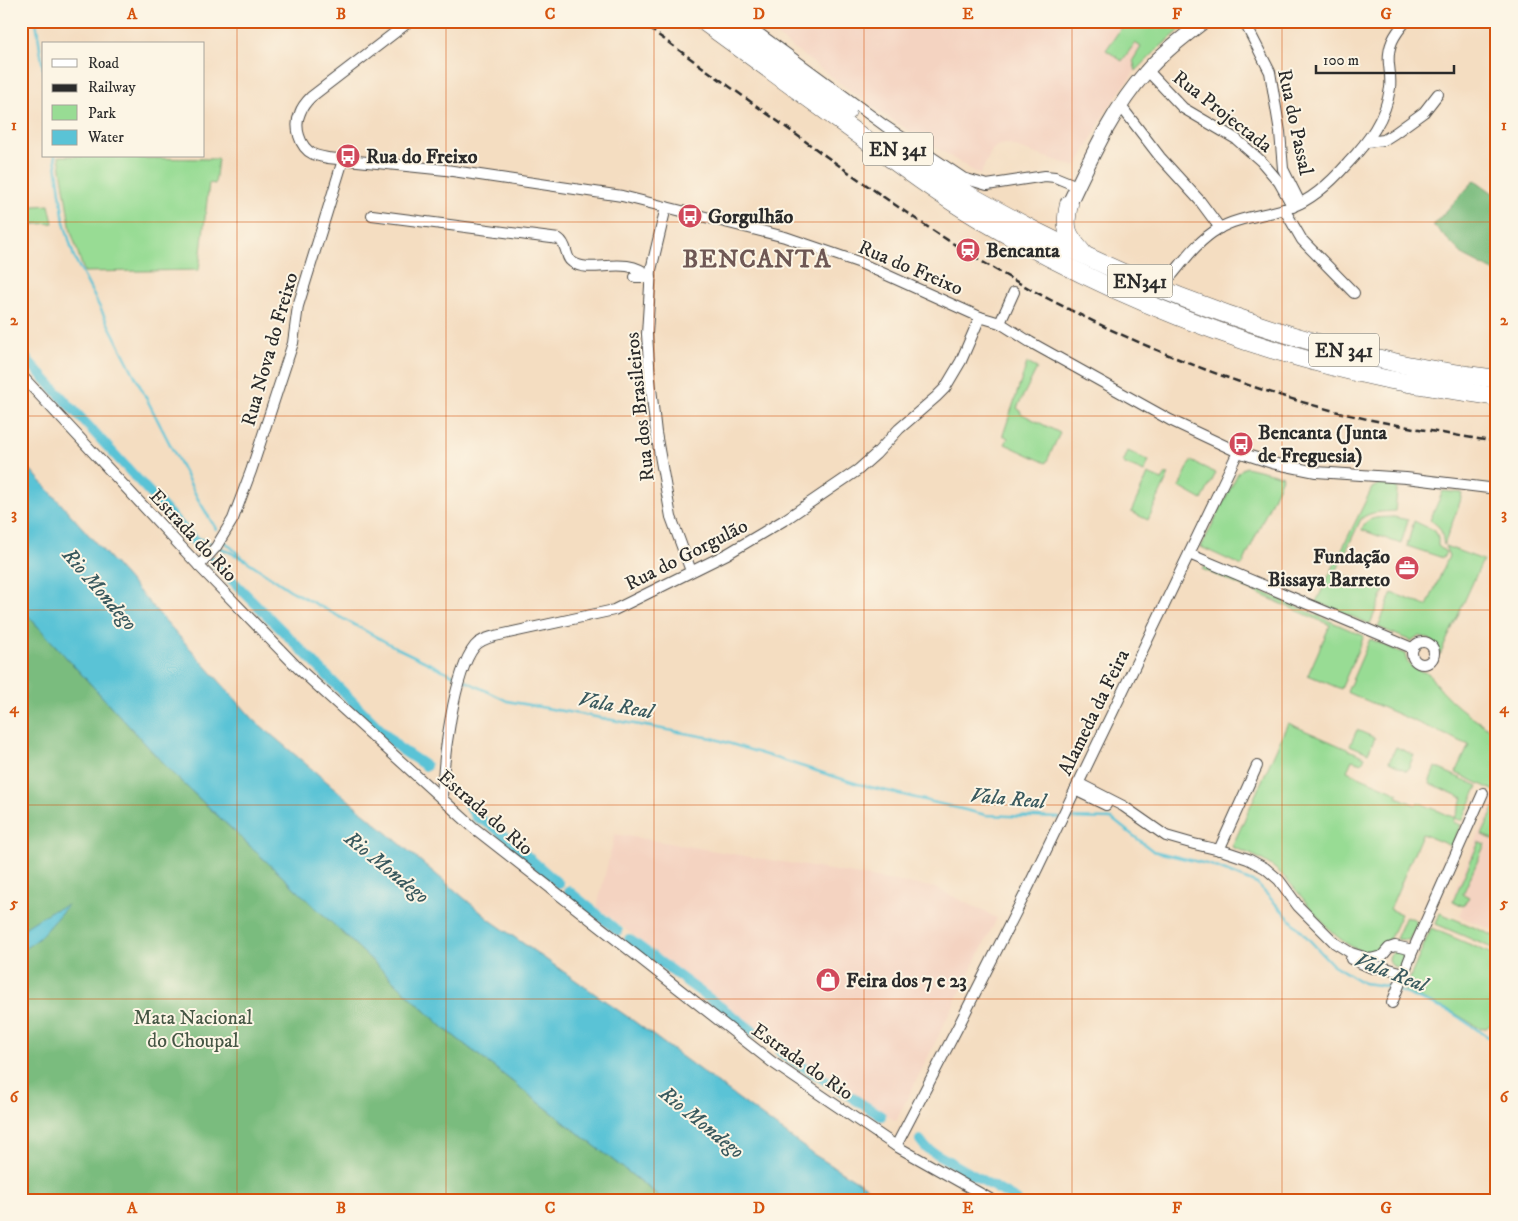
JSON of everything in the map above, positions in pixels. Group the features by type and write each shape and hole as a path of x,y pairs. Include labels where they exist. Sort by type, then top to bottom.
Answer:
{"highway":[{"name":"EN 341","path":"703,21 914,176 978,218 1082,275 1174,315 1247,341 1320,363 1386,379 1497,397"},
{"name":"EN 341","path":"724,21 921,166 1021,223 1085,256"},
{"path":"1021,223 1044,228 1050,226 1059,218 1068,204"},
{"path":"1068,204 1065,221 1066,231 1085,256"},
{"name":"EN341","path":"1085,256 1195,304"},
{"name":"EN 341","path":"1195,304 1263,327 1391,362 1497,379"}],"street":[{"name":"Rua do Freixo","path":"410,21 311,97 300,112 297,124 305,149 313,155 343,160 446,170 622,196 785,237 858,262 980,317 1000,323 1030,342 1170,420 1238,452 1272,463 1316,472 1406,478 1497,488"},
{"path":"742,21 885,126 963,178 987,186 1044,176 1055,177 1078,186"},
{"path":"1068,204 1120,105 1147,70 1169,49 1204,21"},
{"name":"Rua do Passal","path":"1244,21 1270,72 1280,132 1283,169 1292,206"},
{"path":"1172,275 1203,238 1220,228 1292,206 1314,194 1333,179 1372,136 1387,103 1390,88 1389,48 1396,33 1406,21"},
{"name":"Rua Projectada","path":"1147,70 1184,108 1236,139 1261,161 1280,182 1292,206"},
{"path":"1367,142 1384,140 1395,133 1424,112 1438,94"},
{"path":"1120,105 1160,157 1200,201 1220,228"},
{"name":"Rua Nova do Freixo","path":"199,566 216,547 233,519 251,471 293,343 298,306 343,160"},
{"path":"1292,206 1302,240 1354,293"},
{"name":"Rua dos Brasileiros","path":"666,207 650,277 647,334 656,433 671,517 691,571"},
{"path":"372,214 559,239 564,243 569,259 572,262 589,267 620,265 635,268 650,277"},
{"path":"635,277 650,277"},
{"path":"1000,323 1014,292"},
{"name":"Rua do Gorgulão","path":"442,798 448,734 458,684 471,652 480,641 614,610 727,554 786,519 858,470 899,429 925,408 945,388 961,361 980,317"},
{"name":"Estrada do Rio","path":"21,375 199,566 298,668 474,828 772,1062 896,1146 992,1200"},
{"name":"Alameda da Feira","path":"896,1146 966,1012 1077,787 1238,452"},
{"path":"1189,554 1412,648"},
{"path":"1219,850 1257,766"},
{"path":"1077,787 1123,806 1166,836 1248,859 1265,868 1279,880 1298,906 1335,943 1350,953 1370,959 1382,956 1389,948 1395,946 1414,950"},
{"path":"1077,787 1162,840 1175,846 1236,861 1254,869 1277,888 1336,951 1372,968 1404,973"},
{"path":"1392,1003 1483,793"},
{"path":"1382,956 1388,969"}],"shaded area":[{"path":"756,21 1191,21 1159,46 1135,71 1107,110 1076,167 1006,144 997,146 992,150 980,175 881,113"},
{"path":"1497,792 1497,932 1459,916 1466,900 1453,894"},
{"name":"Feira dos 7 e 23","path":"615,834 936,888 997,918 896,1121 770,1042 597,907"}],"green space":[{"path":"1126,21 1191,21 1160,47 1136,71 1133,60 1141,47 1135,43 1122,61 1106,50"},
{"path":"59,158 218,159 215,184 209,183 199,270 84,272 71,231"},
{"path":"1475,180 1497,196 1497,273 1464,256 1433,225"},
{"path":"49,205 53,223 21,225 21,207"},
{"path":"1027,363 1037,368 1017,408 1021,411 1020,413 1060,433 1046,463 1005,444 1008,438 1003,435"},
{"path":"1128,451 1149,461 1144,472 1123,463"},
{"path":"1191,461 1216,473 1202,500 1179,487"},
{"path":"1246,467 1283,476 1242,566 1201,547 1238,473"},
{"path":"1148,474 1162,480 1166,474 1169,474 1148,520 1131,512"},
{"path":"1398,482 1395,511 1373,513 1361,519 1336,572 1384,591 1370,624 1316,602 1372,488 1381,483"},
{"path":"1443,491 1462,493 1444,545 1440,528 1430,520"},
{"path":"1394,517 1408,520 1401,544 1362,530 1364,525 1370,520"},
{"path":"1414,521 1435,531 1438,537 1438,546 1446,552 1443,558 1407,546"},
{"path":"1445,546 1483,560 1440,655 1435,644 1426,638 1418,636 1411,641 1378,627 1392,593 1427,606 1449,556"},
{"path":"1204,566 1364,636 1341,689 1308,675 1330,625 1202,569"},
{"name":"Mata Nacional do Choupal","path":"21,608 171,772 445,1029 664,1200 21,1200"},
{"path":"1370,639 1405,654 1410,665 1428,673 1442,691 1459,707 1497,733 1497,787 1495,791 1456,773 1469,745 1347,692"},
{"path":"1288,723 1365,757 1362,763 1352,760 1347,771 1398,793 1397,797 1416,805 1418,802 1455,818 1453,822 1461,825 1451,846 1422,834 1390,909 1401,914 1389,940 1375,953 1359,950 1345,943 1332,932 1296,890 1273,867 1232,847"},
{"path":"1357,730 1375,738 1368,753 1350,745"},
{"path":"1396,747 1414,755 1407,771 1389,762"},
{"path":"1435,767 1478,786 1462,821 1455,818 1463,798 1429,783"},
{"path":"1497,802 1497,841 1482,835"},
{"path":"1479,842 1485,844 1463,894 1469,897 1463,906 1453,901"},
{"path":"1440,913 1497,937 1492,948 1436,924"},
{"path":"1406,916 1414,919 1417,924 1409,940 1396,939"},
{"path":"1431,928 1497,956 1497,1020 1486,1028 1481,1029 1451,1011 1404,992"},
{"path":"1397,951 1403,953 1405,959 1403,965 1397,967 1391,965 1389,959 1391,953"}],"water":[{"name":"Rio Mondego","path":"21,459 254,720 490,920 635,1022 813,1154 888,1200 664,1200 445,1029 171,772 21,608"},
{"path":"68,905 37,940 21,951 21,930 51,911"}],"waterway":[{"path":"36,21 42,62"},
{"path":"55,158 64,222 74,257 198,499 216,529"},
{"path":"21,353 200,547"},
{"name":"Vala Real","path":"185,532 210,543"},
{"path":"224,541 242,557"},
{"name":"Vala Real","path":"219,547 244,559 290,590 397,648 455,676"},
{"path":"213,561 399,748 426,766"},
{"name":"Vala Real","path":"464,680 507,701 712,738 858,784 986,815 1059,818"},
{"path":"467,803 476,817 494,827 559,884"},
{"name":"Vala Real","path":"1064,818 1112,819 1153,851 1211,865 1257,884 1332,964 1363,983 1387,986 1394,989"},
{"path":"569,891 618,931"},
{"path":"629,939 756,1033"},
{"name":"Vala Real","path":"1399,991 1451,1012 1497,1043"},
{"path":"780,1052 881,1116"},
{"path":"920,1140 926,1148 1017,1200"}],"railway":[{"path":"639,21 893,204 943,237 1019,283 1102,326 1188,363 1322,408 1367,419 1497,442"}],"place":[{"name":"Rua do Freixo","path":"348,156"},
{"name":"Gorgulhão","path":"690,216"},
{"name":"Bencanta","path":"968,250"},
{"name":"Bencanta (Junta de Freguesia)","path":"1241,444"},
{"name":"Fundação Bissaya Barreto","path":"1407,568"},
{"name":"Feira dos 7 e 23","path":"828,980"}],"district":[{"name":"BENCANTA","path":"757,258"}]}
